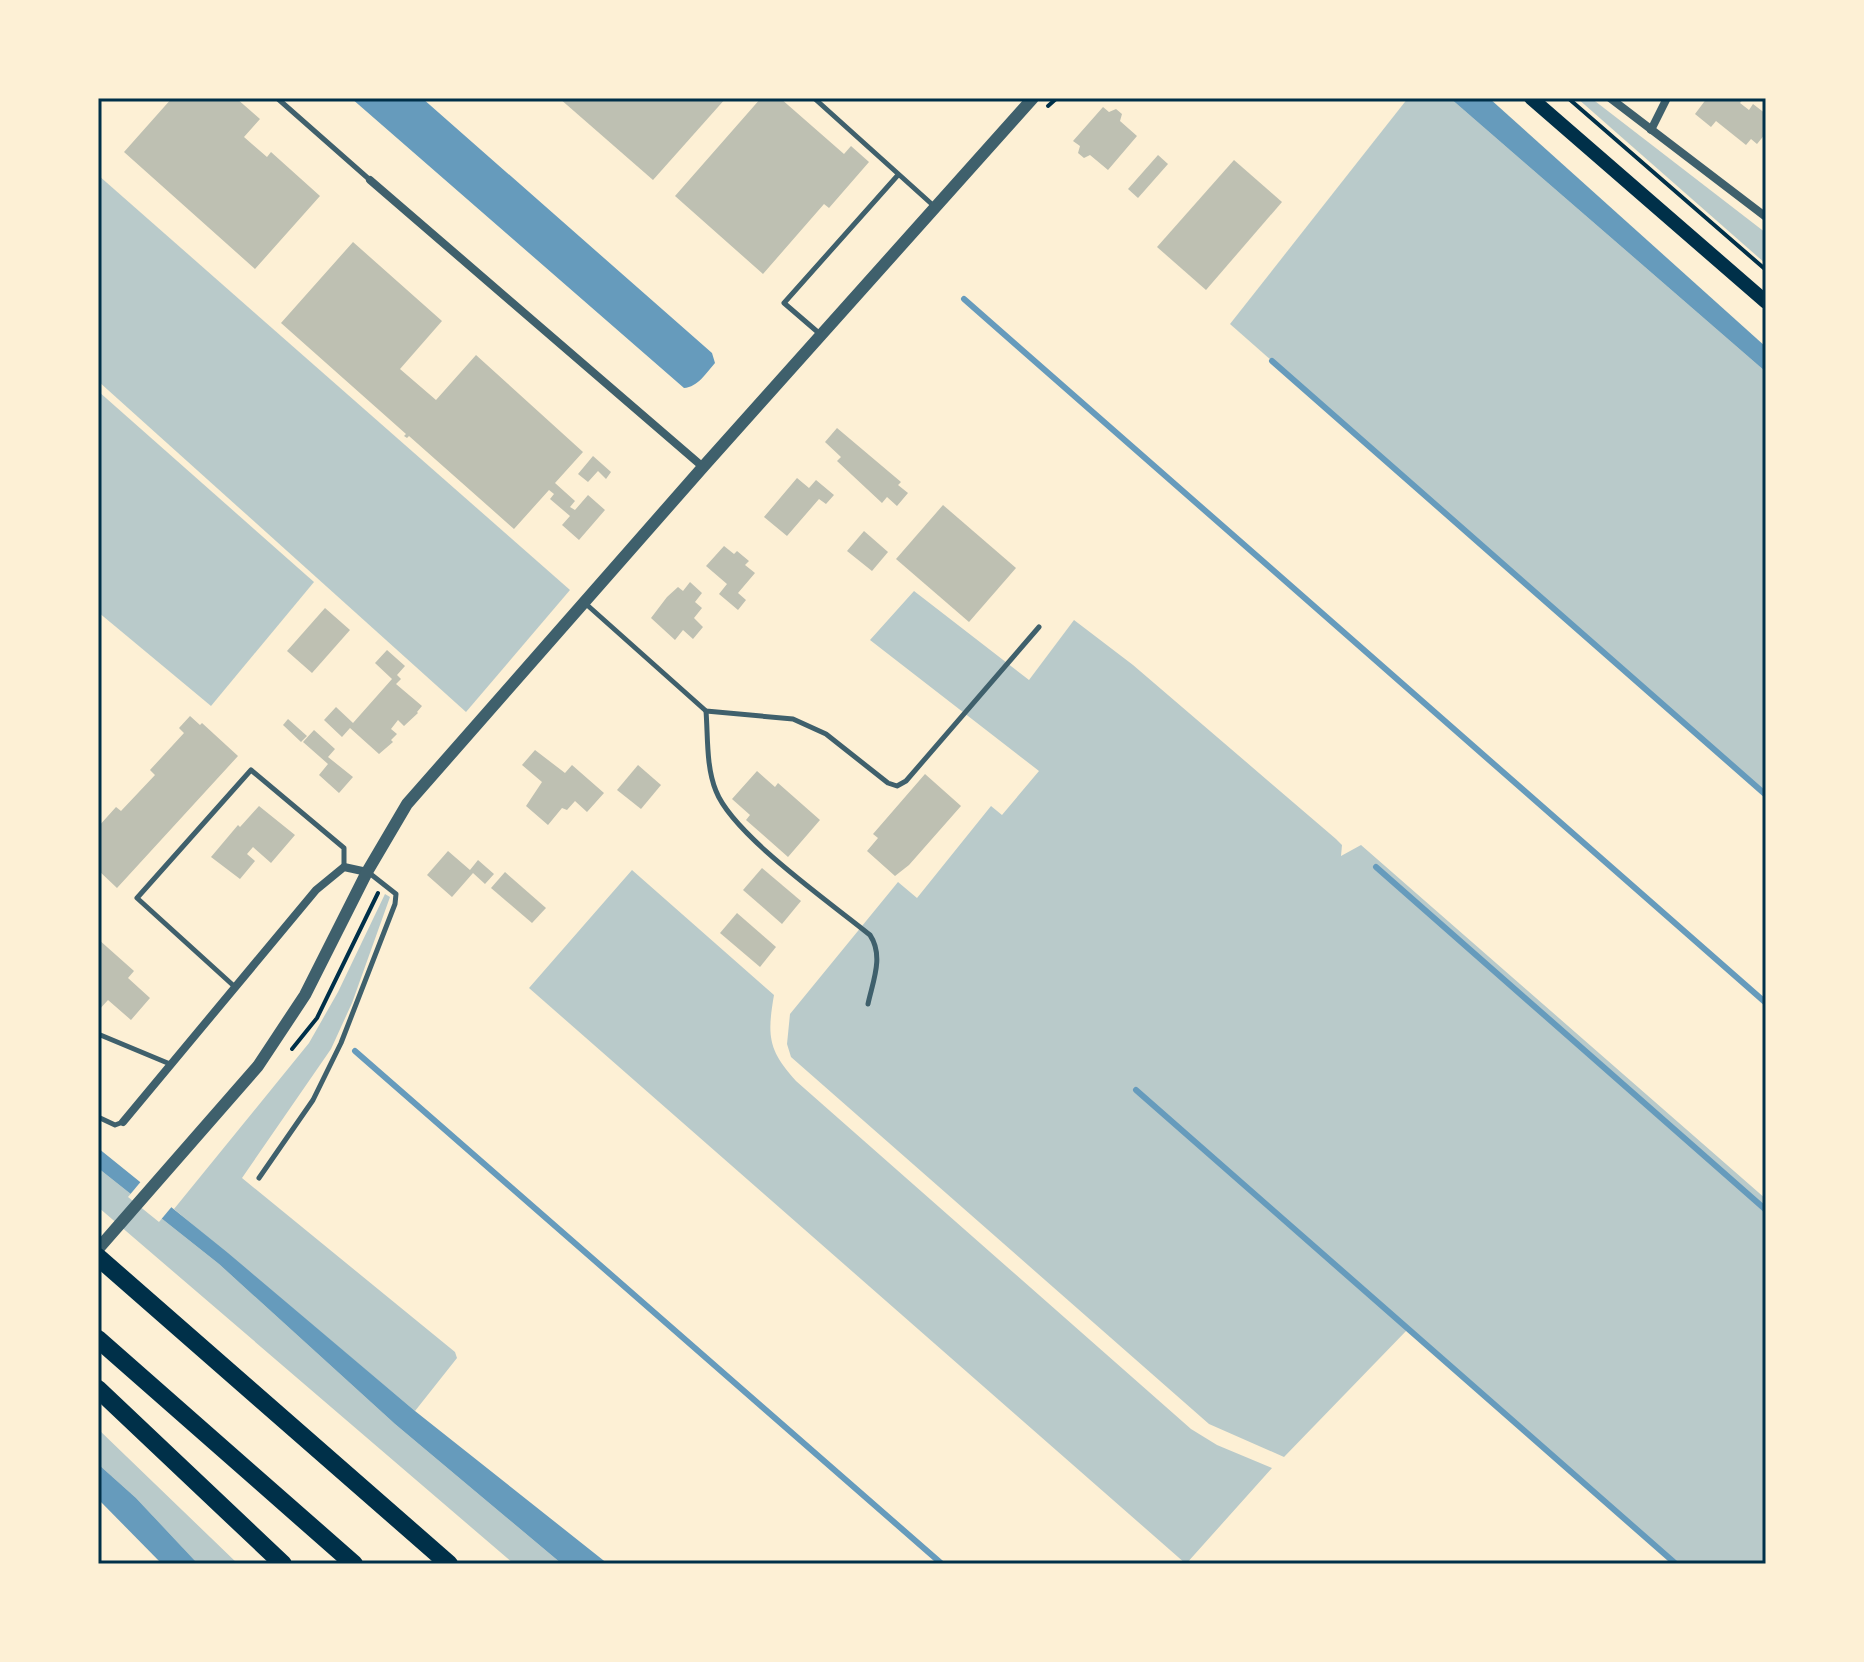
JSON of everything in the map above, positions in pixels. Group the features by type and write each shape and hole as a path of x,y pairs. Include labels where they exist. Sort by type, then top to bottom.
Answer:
{"highway":[{"path":"98,1257 449,1564"},
{"path":"98,1339 354,1564"},
{"path":"98,1389 283,1564"}],"main road":[{"path":"1531,98 1766,302"}],"street":[{"path":"98,1249 258,1066 305,995 367,872 407,804 1033,98"},
{"path":"1610,98 1766,217"},
{"path":"1651,130 1667,98"},
{"path":"370,180 703,467"},
{"path":"123,1122 316,890 344,867 367,872"}],"lane":[{"path":"277,98 370,180"},
{"path":"814,98 935,207"},
{"path":"821,335 784,303 898,175"},
{"path":"585,603 706,711 793,719 826,734 888,783 897,786 906,781 1039,627"},
{"path":"706,711 716,791 728,812 747,835 870,935 876,945 878,957 868,1004"},
{"path":"235,987 137,898 251,770 344,848 344,867"},
{"path":"259,1178 313,1100 341,1043 395,904 396,894 367,872"},
{"path":"98,1034 171,1064"},
{"path":"98,1117 115,1125 123,1122"}],"path":[{"path":"1568,98 1766,270"}],"shaded area":[{"path":"1408,98 1450,98 1766,372 1766,795 1230,324"},
{"path":"1577,98 1591,98 1766,233 1766,264"},
{"path":"98,175 570,590 466,712 98,381"},
{"path":"98,391 314,582 211,706 98,612"},
{"path":"914,591 1029,680 1074,620 1133,665 1336,839 1342,845 1341,856 1361,845 1766,1199 1766,1564 1676,1564 1408,1329 1284,1457 1209,1424 791,1057 787,1044 790,1014 898,882 917,898 991,806 1002,815 1039,771 870,640"},
{"path":"632,870 774,995 772,1042 780,1060 796,1081 1191,1429 1217,1445 1272,1468 1186,1564 529,988"},
{"path":"385,894 390,897 352,1003 331,1049 242,1178 455,1352 457,1358 415,1411 174,1209 309,1043 338,992"},
{"path":"98,1168 219,1264 395,1424 562,1564 514,1564 98,1207"},
{"path":"98,1429 238,1564 198,1564 136,1498 98,1464"}],"water":[{"path":"351,98 422,98 712,353 715,363 698,382 684,388"},
{"path":"1450,98 1489,98 1766,347 1766,372"},
{"path":"98,1148 415,1411 608,1564 562,1564 395,1424 219,1264 98,1168"},
{"path":"98,1464 136,1498 198,1564 162,1564 98,1499"}],"pier":[{"path":"143,1179 174,1204 159,1222 128,1197"}],"building":[{"path":"172,98 236,98 260,119 244,137 267,157 271,152 320,196 255,269 124,152"},
{"path":"559,98 726,98 653,180"},
{"path":"761,98 780,98 844,154 851,146 869,162 829,208 824,204 763,274 675,196"},
{"path":"1707,98 1744,98 1740,103 1749,110 1753,104 1766,114 1766,133 1757,144 1751,139 1746,145 1716,121 1711,127 1695,114"},
{"path":"1103,107 1109,112 1116,109 1122,114 1120,121 1137,136 1108,170 1090,155 1084,158 1078,153 1080,146 1073,141"},
{"path":"1158,155 1168,164 1138,198 1128,189"},
{"path":"1234,160 1282,202 1206,290 1157,247"},
{"path":"353,242 442,321 400,369 436,400 476,355 583,452 555,483 575,501 570,507 575,510 588,495 605,510 579,540 562,525 570,516 550,499 554,494 549,490 514,529 409,436 404,436 406,434 281,323"},
{"path":"837,428 901,482 898,485 908,493 897,506 887,497 882,503 837,461 841,457 825,442"},
{"path":"593,456 611,472 606,479 598,471 588,482 578,474"},
{"path":"797,478 809,488 816,480 834,495 826,504 819,499 787,536 764,517"},
{"path":"943,505 1016,568 969,622 896,559"},
{"path":"864,531 888,552 872,571 847,551"},
{"path":"724,546 734,554 737,551 749,561 745,565 755,573 738,593 746,600 738,610 719,594 727,584 706,566"},
{"path":"690,582 702,593 695,602 702,608 694,618 703,627 693,639 683,630 675,640 651,618 667,597 678,587 683,591"},
{"path":"325,608 350,630 312,673 287,651"},
{"path":"387,650 405,666 397,675 401,679 396,684 422,706 404,726 398,720 391,729 397,734 391,740 393,742 379,754 350,728 342,737 324,720 336,707 353,723 392,679 375,663"},
{"path":"190,716 238,756 117,888 98,870 98,827 116,807 121,811 155,775 150,770 184,733 179,728"},
{"path":"288,719 307,736 301,742 283,725"},
{"path":"314,730 335,749 328,757 353,777 339,793 319,775 328,764 303,742"},
{"path":"535,750 565,773 572,765 604,793 587,812 575,801 567,810 562,808 548,825 526,806 542,782 522,765"},
{"path":"638,765 661,785 641,809 617,790"},
{"path":"757,771 775,787 778,783 820,820 788,857 746,820 750,815 732,799"},
{"path":"925,774 961,806 909,865 895,876 867,851 878,838 873,834"},
{"path":"259,806 295,835 271,863 253,847 247,854 255,861 240,879 211,857"},
{"path":"448,851 470,870 478,860 494,874 485,884 473,873 452,897 427,875"},
{"path":"762,868 801,901 782,924 743,890"},
{"path":"505,872 546,908 532,923 491,888"},
{"path":"737,913 776,947 760,967 720,933"},
{"path":"98,939 134,971 128,978 150,998 131,1020 108,1000 98,1011"}],"waterway":[{"path":"964,299 1766,1003"},
{"path":"1272,361 1766,795"},
{"path":"1376,867 1766,1210"},
{"path":"355,1051 942,1564"},
{"path":"1136,1090 1676,1564"}]}
